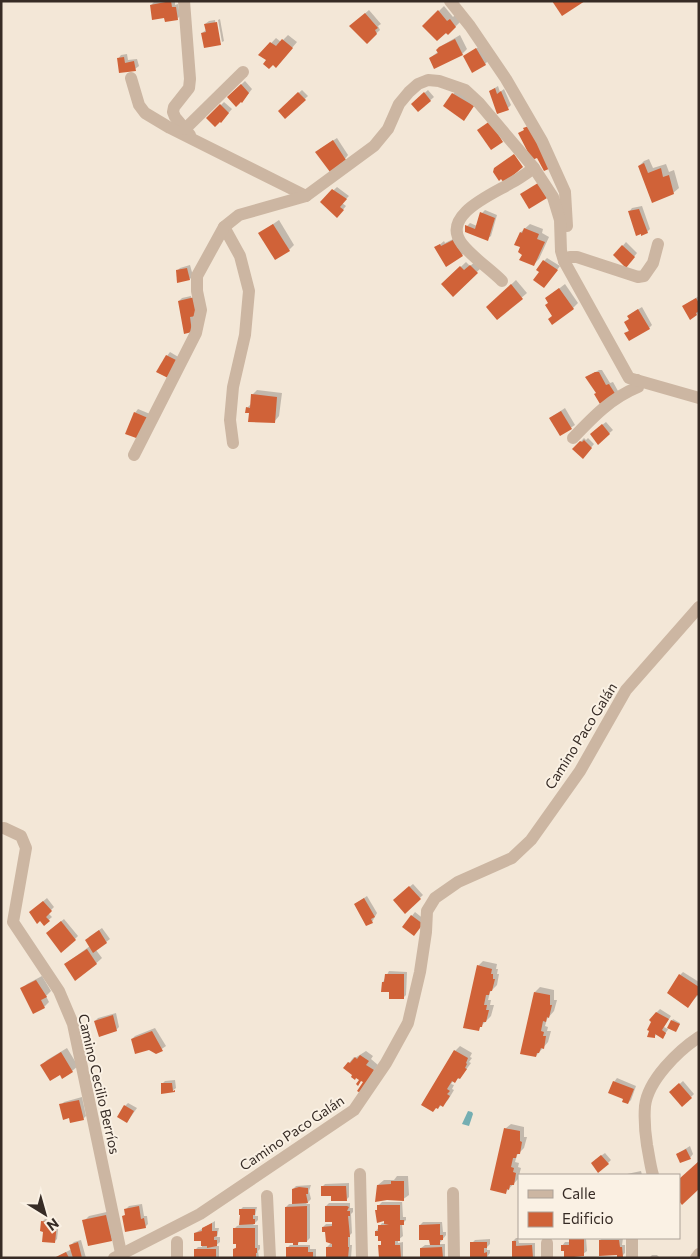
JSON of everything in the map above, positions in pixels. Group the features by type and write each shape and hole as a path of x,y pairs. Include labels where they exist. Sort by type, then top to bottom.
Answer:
{"street":[{"path":"184,1 190,79 189,88 174,107 173,112 188,134"},
{"path":"450,1 470,26 506,79 556,169 565,192 569,242 563,256"},
{"path":"188,134 243,72"},
{"path":"131,78 139,105 145,113 306,196"},
{"path":"134,455 196,333 201,310 197,291 197,276 224,227 239,215 306,196 374,146 388,129 399,104 408,92 418,84 428,80 440,81 465,90 479,103 534,168 554,197 560,220 563,256 629,378 699,398"},
{"path":"502,281 462,243 457,230 460,219 467,210 534,168"},
{"path":"224,227 240,256 248,292 245,335 233,387 230,420 233,443"},
{"path":"563,256 577,257 638,277 644,276 653,263 658,244"},
{"path":"573,438 608,403 623,393 638,387 637,380"},
{"name":"Camino Paco Galán","path":"118,1256 200,1214 354,1110 386,1063 408,1023 420,972 427,911 435,898 458,882 512,858 530,840 580,771 626,690 699,607"},
{"name":"Camino Cecilio Berríos","path":"4,828 21,836 26,848 13,922 60,991 73,1024 118,1256"},
{"path":"653,1174 645,1132 645,1104 653,1084 665,1067 699,1037"},
{"path":"360,1174 362,1258"},
{"path":"453,1193 454,1258"},
{"path":"267,1196 270,1258"},
{"path":"632,1239 632,1258"},
{"path":"177,1242 177,1258"},
{"path":"547,1243 547,1258"},
{"path":"696,1258 699,1254"}],"water":[{"path":"468,1111 473,1114 469,1126 462,1124"}],"building":[{"path":"171,1 172,7 176,7 178,20 165,22 164,18 152,20 150,5"},
{"path":"552,1 585,1 562,16"},
{"path":"438,10 447,21 450,19 456,27 448,35 446,33 437,41 422,26"},
{"path":"365,13 378,28 375,30 377,34 367,44 349,26"},
{"path":"217,22 221,45 204,48 201,33 206,32 204,24"},
{"path":"282,39 293,48 276,68 273,65 269,69 263,64 266,60 258,55 270,42 276,46"},
{"path":"455,39 463,55 434,69 429,58 438,53 436,50 439,47"},
{"path":"476,48 486,65 472,73 463,56"},
{"path":"124,57 125,63 134,61 136,71 119,73 117,58"},
{"path":"241,84 249,93 242,103 236,107 227,97"},
{"path":"495,88 497,94 501,91 509,110 497,114 489,91"},
{"path":"298,92 306,100 285,119 278,111"},
{"path":"424,92 431,101 418,112 411,104"},
{"path":"452,93 474,106 464,121 443,106"},
{"path":"220,104 229,113 215,127 206,118"},
{"path":"490,121 503,142 491,150 477,130"},
{"path":"529,126 551,168 544,171 537,158 532,160 518,133 524,130 523,128"},
{"path":"333,140 346,160 330,172 315,152"},
{"path":"514,154 523,167 504,183 501,179 499,181 493,172 494,168"},
{"path":"644,163 648,173 661,168 663,177 669,175 674,194 652,203 638,166"},
{"path":"538,183 547,198 529,209 520,194"},
{"path":"332,189 347,199 340,207 344,210 337,218 320,202"},
{"path":"639,209 648,233 636,236 628,211"},
{"path":"480,212 495,218 488,241 465,232 465,225 475,229"},
{"path":"273,224 290,251 275,260 258,233"},
{"path":"524,228 539,234 537,239 545,242 534,266 519,260 522,255 518,252 520,247 514,245"},
{"path":"453,240 463,256 446,267 434,247"},
{"path":"622,245 635,257 626,268 613,255"},
{"path":"543,260 558,270 544,288 533,280 539,272 536,270"},
{"path":"470,265 478,273 453,297 441,284 460,266 464,270"},
{"path":"187,268 190,280 177,283 176,270"},
{"path":"511,284 523,299 497,320 486,307"},
{"path":"559,288 574,309 552,325 548,319 552,316 545,305 548,303 545,298"},
{"path":"195,297 196,316 190,317 192,332 184,334 178,301"},
{"path":"696,298 699,303 699,311 690,320 682,306"},
{"path":"638,309 650,329 629,341 624,333 629,331 624,322 629,319 627,316"},
{"path":"166,355 178,361 168,378 156,372"},
{"path":"599,372 606,385 609,384 616,395 600,404 594,394 596,393 585,377"},
{"path":"251,394 277,397 275,423 248,422 249,413 245,413 246,407 250,408"},
{"path":"561,411 572,429 560,436 549,418"},
{"path":"134,412 148,418 139,439 125,434"},
{"path":"602,424 610,434 598,445 590,434"},
{"path":"584,440 592,448 583,459 572,449 580,441"},
{"path":"409,886 421,899 405,914 393,900"},
{"path":"364,898 375,917 371,919 373,923 366,926 354,904"},
{"path":"43,901 52,911 46,917 50,921 44,926 40,921 37,924 29,912"},
{"path":"411,915 423,924 414,936 402,927"},
{"path":"61,921 76,940 61,953 46,933"},
{"path":"99,930 107,943 93,953 85,940"},
{"path":"87,949 97,964 75,981 64,964"},
{"path":"477,965 492,969 491,974 493,974 493,979 495,979 492,991 490,991 489,995 486,995 484,1005 487,1005 486,1010 489,1010 486,1022 483,1022 479,1031 463,1028"},
{"path":"385,974 404,974 404,999 389,999 389,992 381,992"},
{"path":"679,974 699,987 699,996 697,995 688,1008 667,993"},
{"path":"36,980 47,997 41,1000 45,1008 33,1014 20,988"},
{"path":"534,992 550,995 550,1005 552,1005 549,1018 547,1017 546,1022 543,1021 541,1031 544,1032 543,1036 546,1036 544,1049 541,1048 536,1057 520,1054"},
{"path":"656,1012 669,1019 662,1030 666,1033 663,1039 655,1034 655,1038 647,1037 649,1031 647,1030 651,1022 649,1020"},
{"path":"113,1015 117,1031 99,1037 94,1021"},
{"path":"671,1020 680,1024 676,1032 667,1028"},
{"path":"152,1031 163,1051 156,1054 149,1050 135,1054 131,1039"},
{"path":"454,1050 468,1058 465,1068 467,1069 455,1083 452,1081 447,1089 450,1091 447,1094 450,1096 443,1107 440,1105 433,1112 421,1105"},
{"path":"61,1052 73,1072 62,1079 60,1075 50,1081 40,1065"},
{"path":"360,1055 369,1061 366,1065 374,1070 362,1094 357,1091 363,1082 361,1081 358,1086 356,1084 359,1080 351,1077 352,1075 343,1068 348,1062 350,1063 355,1057 357,1059"},
{"path":"613,1081 634,1089 628,1104 622,1102 623,1099 608,1093"},
{"path":"161,1083 172,1083 173,1091 175,1090 175,1092 161,1094"},
{"path":"679,1083 692,1098 682,1107 669,1092"},
{"path":"79,1100 84,1120 70,1123 69,1118 63,1120 59,1104"},
{"path":"124,1105 134,1111 127,1123 117,1117"},
{"path":"504,1128 520,1131 520,1141 522,1142 520,1154 513,1158 511,1167 514,1168 513,1172 516,1173 514,1185 510,1185 506,1194 490,1190"},
{"path":"686,1149 691,1159 680,1163 676,1154"},
{"path":"601,1155 609,1164 598,1173 591,1163"},
{"path":"699,1161 699,1189 682,1205 680,1202 680,1178"},
{"path":"391,1181 404,1181 404,1201 387,1200 375,1202 377,1185 391,1184"},
{"path":"321,1186 346,1186 347,1201 331,1201 331,1196 321,1196"},
{"path":"299,1187 308,1188 308,1194 306,1194 308,1203 292,1204 292,1189"},
{"path":"377,1205 400,1205 400,1220 404,1220 404,1225 400,1225 400,1241 395,1241 395,1245 400,1245 401,1258 379,1258 378,1245 381,1245 381,1241 378,1241 378,1236 375,1236 375,1231 378,1231 378,1225 389,1225 384,1224 384,1221 377,1223 375,1210 377,1210"},
{"path":"139,1206 141,1219 144,1218 146,1228 125,1232 122,1216 125,1215 124,1209"},
{"path":"307,1206 307,1242 298,1242 298,1245 285,1243 285,1207"},
{"path":"325,1206 349,1207 347,1211 350,1211 350,1216 348,1216 350,1237 348,1237 348,1258 326,1258 326,1247 332,1247 332,1244 326,1242 325,1232 322,1232 322,1227 332,1226 332,1222 325,1222"},
{"path":"239,1209 255,1209 253,1219 255,1219 255,1224 239,1225"},
{"path":"106,1215 112,1241 88,1246 82,1220"},
{"path":"41,1221 57,1223 55,1243 42,1242"},
{"path":"212,1223 212,1231 217,1231 217,1236 214,1237 214,1240 217,1240 217,1246 207,1248 207,1246 201,1246 201,1241 194,1241 194,1233 202,1231 202,1228"},
{"path":"440,1224 440,1235 443,1235 443,1240 440,1240 440,1245 430,1245 429,1240 419,1240 419,1225"},
{"path":"233,1228 255,1228 256,1258 233,1258 233,1249 236,1248 236,1244 233,1244"},
{"path":"569,1239 584,1239 584,1256 564,1258 564,1251 561,1251 561,1245 569,1245"},
{"path":"599,1240 619,1240 623,1257 617,1258 617,1255 599,1256"},
{"path":"512,1241 516,1241 516,1246 532,1245 533,1258 512,1258"},
{"path":"78,1242 82,1258 73,1258 69,1245"},
{"path":"470,1242 487,1242 487,1248 484,1248 484,1253 487,1252 487,1258 470,1258"},
{"path":"286,1247 308,1247 308,1252 313,1252 313,1258 286,1258"},
{"path":"442,1247 443,1258 420,1258 420,1248"},
{"path":"194,1249 216,1249 216,1258 194,1258"},
{"path":"66,1252 69,1258 54,1258"}]}
